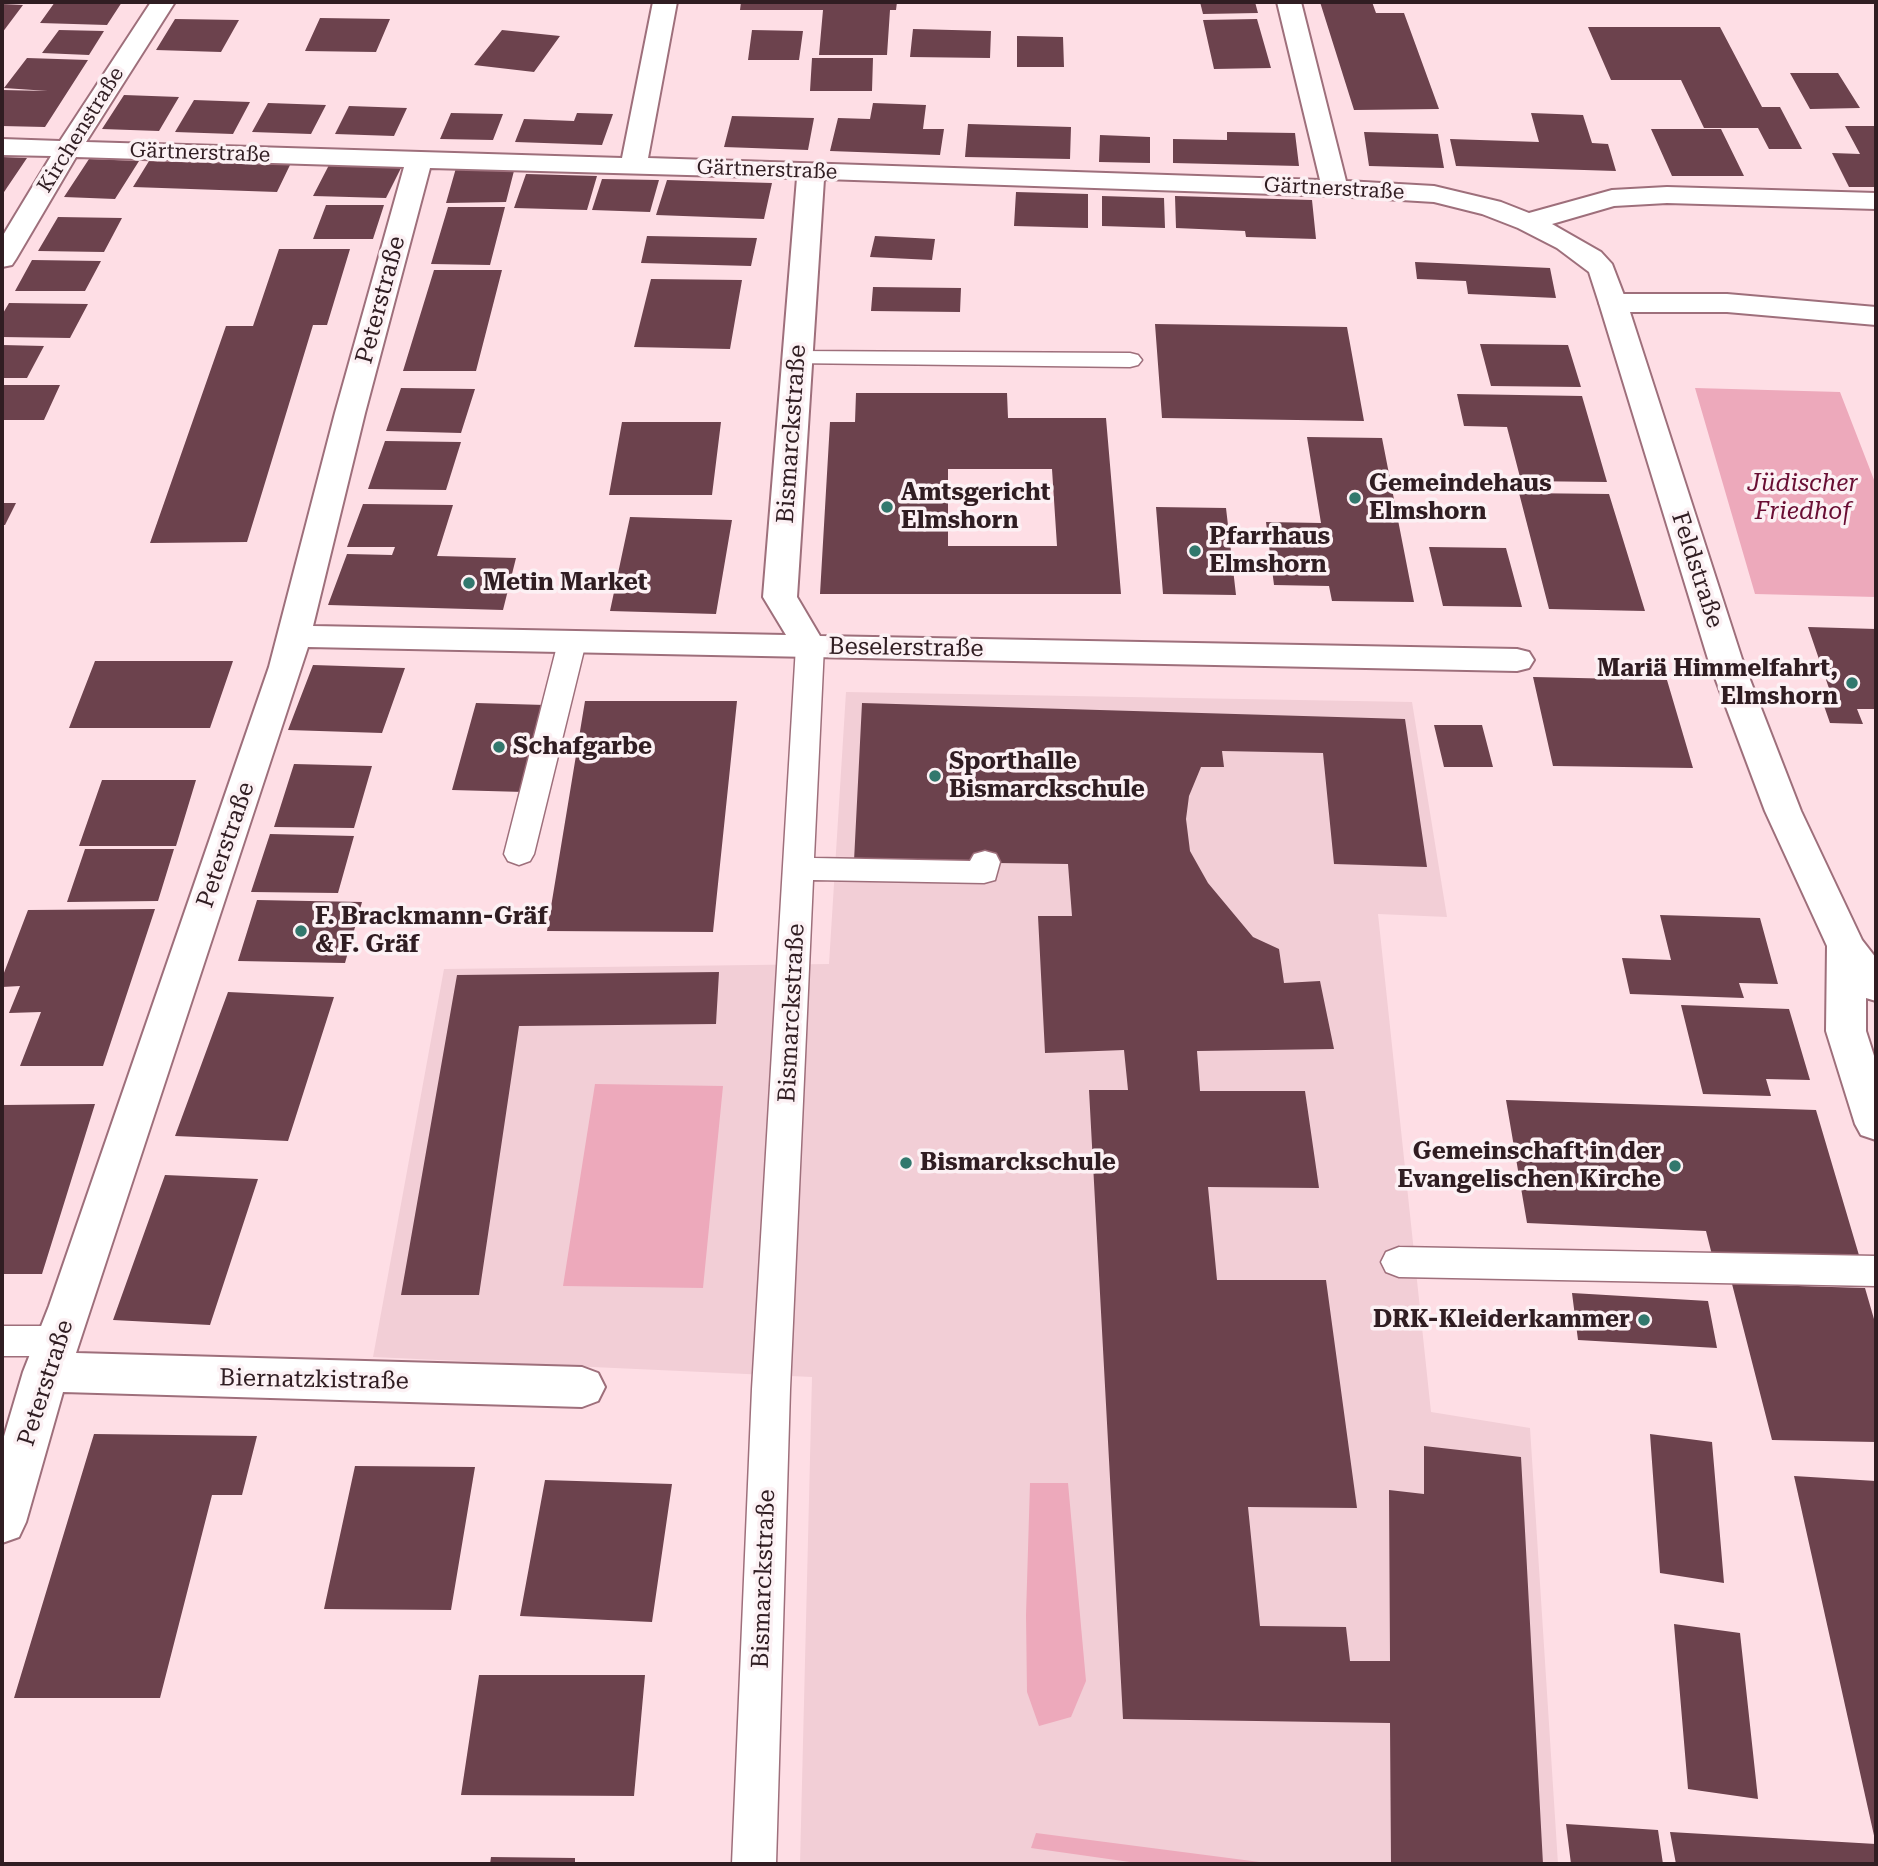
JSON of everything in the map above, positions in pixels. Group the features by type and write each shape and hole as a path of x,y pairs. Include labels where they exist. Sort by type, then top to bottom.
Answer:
{"street":[{"name":"Kirchenstraße","path":"2,259 68,149 163,2"},
{"path":"633,166 665,2"},
{"path":"1289,2 1335,188"},
{"name":"Gärtnerstraße","path":"2,147 1335,188 1434,194 1491,208 1528,222 1591,258 1602,270 1613,303"},
{"name":"Peterstraße","path":"2,1522 11,1463 52,1357 295,636 350,413 419,159"},
{"name":"Bismarckstraße","path":"810,646 780,597 811,171"},
{"path":"1528,222 1612,198 1667,195 1876,201"},
{"path":"1613,303 1727,303 1876,316"},
{"name":"Feldstraße","path":"1613,303 1725,659 1783,811 1846,946 1876,987"},
{"name":"Beselerstraße","path":"295,636 1517,660"},
{"name":"Feldstraße","path":"1846,946 1846,1031 1876,1124"},
{"name":"Biernatzkistraße","path":"52,1357 582,1387"}],"lane":[{"path":"797,358 1130,360"},
{"path":"519,853 572,642"},
{"name":"Bismarckstraße","path":"754,1864 771,1389 810,646"},
{"path":"800,869 984,872 985,862"},
{"path":"1399,1262 1876,1271"},
{"path":"2,1341 52,1357"}],"shaded area":[{"name":"Bismarckschule","path":"846,692 1412,702 1447,917 1378,914 1431,1412 1530,1428 1558,1864 800,1864 812,1377 373,1357 444,969 829,964"}],"green space":[{"name":"Jüdischer Friedhof","path":"1695,388 1840,392 1876,485 1876,597 1755,594"},
{"path":"595,1084 723,1086 703,1288 563,1286"},
{"path":"1030,1483 1068,1483 1086,1681 1071,1717 1039,1726 1027,1692 1026,1615"},
{"path":"1036,1833 1275,1864 1144,1864 1031,1848"}],"building":[{"path":"55,2 122,2 107,25 40,23"},
{"path":"741,2 897,2 896,10 890,10 887,55 819,55 823,10 740,10"},
{"path":"1200,2 1255,2 1258,13 1203,14"},
{"path":"1320,2 1372,2 1376,13 1404,13 1439,109 1354,110"},
{"path":"2,4 23,5 2,33"},
{"path":"320,18 390,19 376,52 305,51"},
{"path":"175,19 239,20 221,52 156,50"},
{"path":"1257,19 1271,68 1214,69 1203,20"},
{"path":"1588,27 1720,27 1762,107 1780,107 1802,149 1769,149 1758,128 1704,128 1681,80 1611,80"},
{"path":"913,29 991,31 990,58 910,57"},
{"path":"59,30 104,31 89,55 42,53"},
{"path":"502,30 560,36 534,72 474,65"},
{"path":"752,30 803,31 799,60 748,60"},
{"path":"1017,36 1063,37 1064,67 1017,67"},
{"path":"27,58 88,60 45,127 2,126 2,90 48,91 4,88"},
{"path":"812,58 873,58 872,91 810,91"},
{"path":"1790,73 1838,73 1860,108 1810,109"},
{"path":"124,95 179,97 159,131 102,129"},
{"path":"194,100 250,102 233,134 175,132"},
{"path":"268,103 326,105 311,134 252,132"},
{"path":"873,103 926,105 923,129 944,129 940,155 830,151 838,118 870,119"},
{"path":"349,106 407,108 394,136 335,134"},
{"path":"451,113 503,114 493,140 440,139"},
{"path":"577,113 613,114 602,145 515,142 524,119 574,121"},
{"path":"1531,113 1583,115 1592,143 1608,144 1616,171 1456,166 1450,139 1539,142"},
{"path":"732,116 814,118 808,150 724,147"},
{"path":"968,124 1071,127 1070,159 965,157"},
{"path":"1845,126 1876,126 1876,187 1849,187 1832,153 1860,154"},
{"path":"1651,129 1721,129 1744,176 1672,176"},
{"path":"1227,132 1295,133 1299,166 1173,163 1173,139 1227,140"},
{"path":"1364,132 1438,134 1444,168 1369,166"},
{"path":"1100,135 1150,137 1150,163 1099,162"},
{"path":"2,157 27,158 2,195"},
{"path":"89,159 139,161 115,199 64,197"},
{"path":"149,161 290,165 277,192 133,187"},
{"path":"329,165 401,168 386,198 313,196"},
{"path":"515,167 506,202 446,203 456,168"},
{"path":"526,174 597,176 587,210 514,208"},
{"path":"602,179 659,180 650,212 592,210"},
{"path":"667,180 772,183 764,219 656,215"},
{"path":"1016,192 1088,194 1088,228 1014,226"},
{"path":"1102,196 1164,198 1165,228 1102,226"},
{"path":"1175,196 1312,200 1316,239 1246,237 1245,231 1176,228"},
{"path":"326,205 384,205 373,239 313,239"},
{"path":"448,207 505,207 490,265 431,264"},
{"path":"58,217 122,218 104,252 38,251"},
{"path":"647,236 757,238 751,266 641,263"},
{"path":"875,236 935,239 932,260 870,257"},
{"path":"279,249 350,249 327,325 313,325 247,542 150,543 226,326 253,326"},
{"path":"32,260 101,261 85,291 15,291"},
{"path":"1415,262 1550,268 1556,298 1468,294 1466,281 1417,279"},
{"path":"434,270 502,270 476,371 403,371"},
{"path":"651,279 742,280 730,349 634,347"},
{"path":"873,287 961,288 960,312 871,311"},
{"path":"9,303 88,304 70,338 2,337 2,315"},
{"path":"1155,324 1347,327 1364,421 1162,418"},
{"path":"1480,344 1568,345 1581,387 1491,386"},
{"path":"2,345 44,346 27,378 2,378"},
{"path":"2,385 60,385 44,420 2,420"},
{"path":"401,388 475,389 461,433 386,431"},
{"name":"Amtsgericht Elmshorn","path":"856,393 1007,393 1008,418 1106,418 1121,594 820,594 830,422 855,422","holes":["948,469 1052,469 1057,546 948,546"]},
{"path":"1457,394 1582,396 1607,482 1521,481 1507,427 1464,426"},
{"path":"622,422 721,422 712,495 609,495"},
{"name":"Gemeindehaus Elmshorn","path":"1307,437 1382,438 1414,602 1332,601 1329,586 1274,585 1266,522 1321,523"},
{"path":"385,441 461,442 446,490 368,489"},
{"path":"1519,493 1609,494 1645,611 1549,609"},
{"path":"2,503 16,503 5,525 2,525"},
{"path":"363,504 453,505 437,556 516,558 503,610 328,605 347,554 392,555 395,547 347,547"},
{"name":"Pfarrhaus Elmshorn","path":"1156,507 1226,508 1236,595 1163,594"},
{"path":"630,517 732,520 716,614 610,611"},
{"path":"1429,547 1506,548 1522,607 1443,606"},
{"name":"Mariä Himmelfahrt, Elmshorn","path":"1808,627 1876,629 1876,709 1857,709 1863,724 1830,723 1823,703 1834,703"},
{"path":"95,661 233,661 210,728 69,728"},
{"path":"313,665 405,668 382,733 288,730"},
{"path":"1533,677 1667,680 1693,768 1553,766"},
{"path":"585,701 737,701 713,932 547,931"},
{"name":"Schafgarbe","path":"476,703 545,705 524,792 452,790"},
{"path":"862,703 1405,719 1427,867 1334,864 1323,753 1222,751 1224,767 1201,767 1189,796 1186,819 1190,851 1208,883 1253,937 1279,949 1284,983 1320,981 1334,1049 1197,1051 1200,1091 1305,1091 1319,1188 1208,1187 1217,1280 1326,1280 1357,1508 1248,1507 1260,1626 1346,1627 1350,1661 1390,1661 1389,1490 1424,1494 1424,1446 1521,1457 1543,1864 1391,1864 1390,1723 1123,1719 1089,1090 1128,1090 1124,1050 1045,1053 1038,916 1072,916 1068,864 854,861"},
{"path":"1434,725 1482,725 1493,767 1444,767"},
{"path":"294,764 372,766 354,828 274,827"},
{"path":"102,780 196,780 176,846 79,846"},
{"path":"270,834 354,836 338,893 251,892"},
{"path":"85,849 174,849 158,901 67,902"},
{"name":"F. Brackmann-Gräf & F. Gräf","path":"257,900 362,902 345,963 238,961"},
{"path":"155,909 103,1066 20,1066 41,1012 9,1013 20,986 2,987 2,978 28,910"},
{"path":"1660,915 1760,918 1778,984 1739,983 1744,998 1630,994 1622,958 1671,960"},
{"path":"719,972 716,1024 519,1026 479,1295 401,1295 457,975"},
{"path":"228,992 334,997 288,1141 175,1136"},
{"path":"1681,1005 1789,1009 1810,1080 1766,1079 1771,1096 1703,1094"},
{"name":"Gemeinschaft in der Evangelischen Kirche","path":"1506,1100 1816,1110 1861,1262 1713,1259 1706,1231 1527,1223"},
{"path":"95,1104 42,1274 2,1274 2,1105"},
{"path":"165,1175 258,1179 210,1325 113,1320"},
{"path":"1732,1284 1865,1288 1876,1326 1876,1442 1772,1440"},
{"name":"DRK-Kleiderkammer","path":"1572,1293 1708,1301 1717,1348 1578,1340"},
{"path":"94,1434 257,1436 242,1495 212,1495 160,1698 14,1698"},
{"path":"1650,1434 1712,1442 1724,1583 1660,1573"},
{"path":"355,1466 475,1467 451,1610 324,1609"},
{"path":"1794,1476 1876,1481 1876,1840 1875,1840"},
{"path":"545,1480 672,1484 652,1622 520,1616"},
{"path":"1674,1624 1740,1633 1758,1799 1688,1789"},
{"path":"479,1675 645,1675 634,1796 461,1795"},
{"path":"1566,1824 1658,1830 1663,1864 1571,1864"},
{"path":"1670,1832 1876,1844 1876,1864 1676,1864"},
{"path":"491,1857 575,1858 575,1864 490,1864"}],"place":[{"name":"Gemeindehaus Elmshorn","path":"1355,498"},
{"name":"Amtsgericht Elmshorn","path":"887,507"},
{"name":"Pfarrhaus Elmshorn","path":"1195,551"},
{"name":"Metin Market","path":"469,583"},
{"name":"Mariä Himmelfahrt, Elmshorn","path":"1852,683"},
{"name":"Schafgarbe","path":"499,747"},
{"name":"Sporthalle Bismarckschule","path":"935,776"},
{"name":"F. Brackmann-Gräf & F. Gräf","path":"301,931"},
{"name":"Bismarckschule","path":"906,1163"},
{"name":"Gemeinschaft in der Evangelischen Kirche","path":"1675,1166"},
{"name":"DRK-Kleiderkammer","path":"1644,1320"}]}
